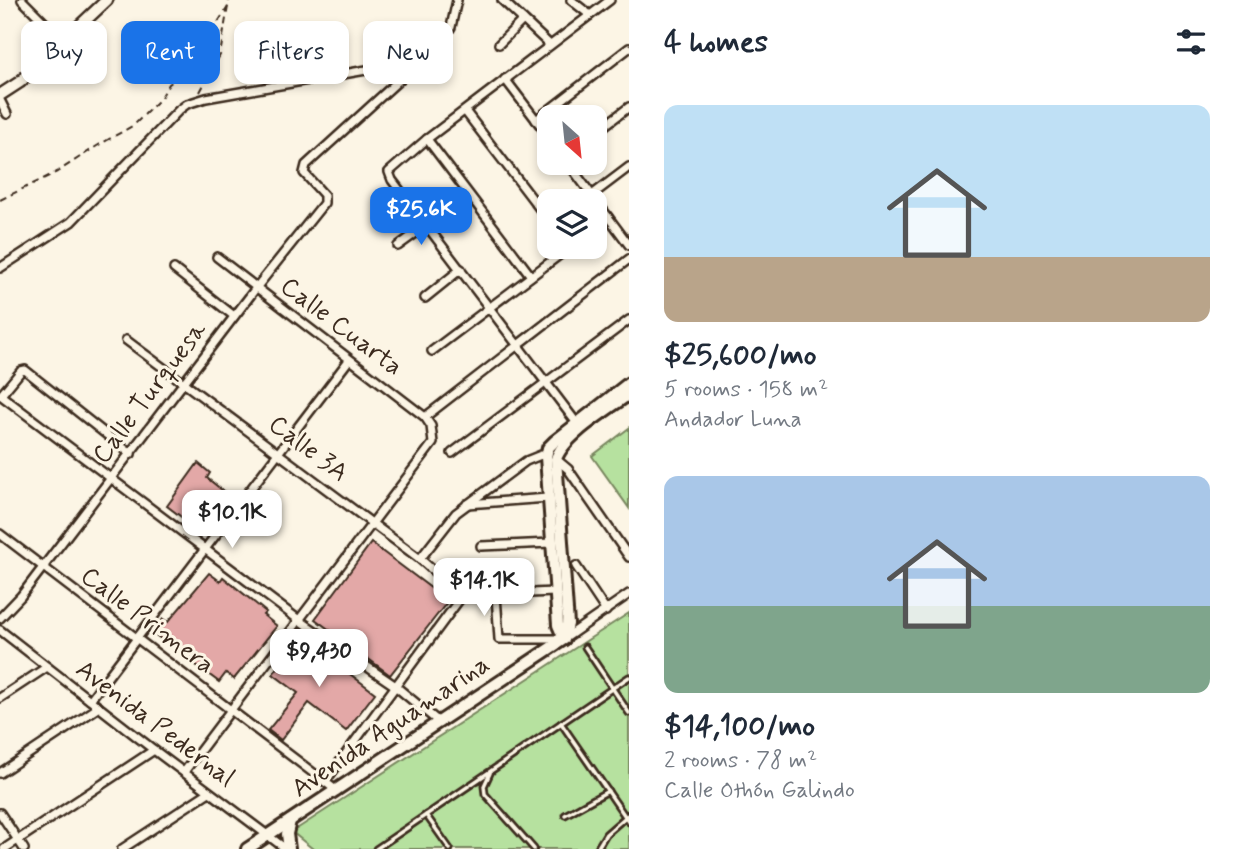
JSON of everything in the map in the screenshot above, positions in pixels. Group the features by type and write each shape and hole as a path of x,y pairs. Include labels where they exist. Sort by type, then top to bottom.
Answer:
{"main road":[{"path":"85,21 106,0"},
{"path":"0,98 21,81"},
{"path":"564,639 558,625 551,543 548,498 551,458 579,426 629,383"},
{"path":"579,426 629,394"},
{"path":"551,458 568,624 564,639"},
{"name":"Avenida Aguamarina","path":"247,849 564,639"},
{"path":"288,849 290,821"}],"street":[{"path":"22,0 43,21"},
{"path":"452,21 457,0"},
{"path":"502,0 550,45"},
{"path":"571,0 590,15"},
{"path":"579,426 392,180 390,172 426,139 610,0"},
{"path":"499,44 523,20"},
{"path":"505,79 536,120 629,48"},
{"path":"0,268 71,222 179,110 193,102 363,71"},
{"name":"Calle Turquesa","path":"0,618 42,569 234,316 324,204 325,198 321,191 306,177 304,169 394,84"},
{"path":"0,98 7,114"},
{"path":"607,124 629,107"},
{"path":"465,111 537,205"},
{"path":"426,139 531,275"},
{"path":"600,189 629,167"},
{"path":"608,217 629,245"},
{"path":"398,246 427,225"},
{"path":"620,232 629,225"},
{"name":"Calle Cuarta","path":"217,257 425,417 433,435 433,443 373,523"},
{"path":"432,351 553,259"},
{"path":"425,417 629,259"},
{"path":"174,269 234,316"},
{"path":"425,299 461,269"},
{"path":"452,453 629,320"},
{"name":"Calle 3A","path":"126,340 373,523 420,559 461,596"},
{"path":"90,700 349,360"},
{"path":"131,454 23,370 1,394 299,620 394,685 440,723"},
{"path":"420,559 447,522 467,504 526,461 541,455 568,469 629,557"},
{"path":"467,504 548,498"},
{"path":"184,772 373,523"},
{"name":"Calle Primera","path":"0,534 42,569 337,791"},
{"path":"481,546 551,543"},
{"path":"576,566 606,611"},
{"path":"325,782 461,596 555,593"},
{"name":"Avenida Aguamarina","path":"564,639 629,594"},
{"path":"496,595 499,639 564,639"},
{"name":"Avenida Pedernal","path":"0,630 209,792 288,849"},
{"path":"0,698 47,667"},
{"path":"0,773 99,707"},
{"path":"4,849 154,750"},
{"path":"122,849 209,792"},
{"path":"0,813 24,849"}],"lane":[{"path":"585,647 629,713"},
{"path":"376,849 629,677"},
{"path":"561,723 627,815 629,822"},
{"path":"491,771 484,786 485,794 534,849"},
{"path":"565,815 608,791"},
{"path":"426,815 450,849"},
{"path":"597,849 606,834 627,815"}],"path":[{"path":"193,102 220,55 229,0"},
{"path":"0,200 57,172 134,125 160,99 169,84 186,71 228,8"}],"green space":[{"path":"629,428 629,508 592,456"},
{"path":"629,613 629,849 313,849 292,832"}],"building":[{"path":"198,463 210,473 207,478 232,498 205,535 167,506"},
{"path":"371,543 448,601 390,675 315,619"},
{"path":"209,573 220,581 223,577 266,612 263,615 277,626 234,679 226,673 219,682 153,633 163,619 168,622"},
{"path":"301,637 375,693 346,731 309,703 281,740 268,730 298,693 273,674"}]}
